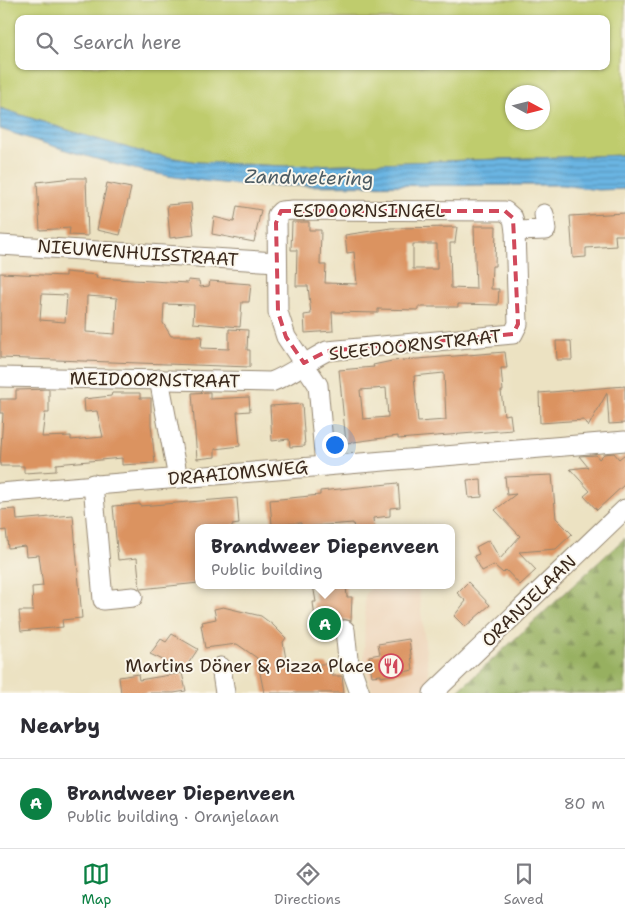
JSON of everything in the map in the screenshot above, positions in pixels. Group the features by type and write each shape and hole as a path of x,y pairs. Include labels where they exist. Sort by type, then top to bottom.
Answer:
{"street":[{"name":"ESDOORNSINGEL","path":"325,466 318,385 286,336 278,312 276,223 280,211 505,211 513,218 515,231"},
{"path":"515,231 546,230 544,214"},
{"name":"SLEEDOORNSTRAAT","path":"304,363 328,351 513,334 518,324 515,231"},
{"name":"NIEUWENHUISSTRAAT","path":"0,245 277,262"},
{"name":"MEIDOORNSTRAAT","path":"0,378 271,382 284,378 304,363"},
{"path":"158,379 178,478"},
{"name":"DRAAIOMSWEG","path":"0,493 625,440"},
{"path":"94,484 104,600 133,597"},
{"name":"ORANJELAAN","path":"433,693 625,509"},
{"path":"345,630 348,659 360,693"},
{"path":"221,667 225,693"}],"highlighted area":[{"path":"281,211 505,211 513,218 518,324 513,334 327,351 304,363 286,337 278,312 276,223"}],"shaded area":[{"path":"370,589 418,589 430,684 416,693 373,693 364,664 365,594"}],"green space":[{"path":"0,0 625,0 625,155 284,166 197,162 146,153 0,108"},
{"path":"625,538 625,693 456,693"}],"water":[{"name":"Zandwetering","path":"0,108 146,153 197,162 284,166 625,155 625,189 598,190 561,185 256,186 198,180 121,166 0,129"}],"building":[{"path":"86,178 88,236 69,235 70,228 40,230 37,182"},
{"path":"107,183 131,188 120,235 97,230"},
{"path":"191,203 194,235 170,238 167,205"},
{"path":"237,206 261,210 254,242 212,234 214,217 234,222"},
{"path":"625,213 625,235 615,235 616,246 586,248 586,257 573,258 570,216"},
{"path":"292,222 309,222 309,230 321,230 320,265 326,265 325,283 357,284 354,252 347,253 345,235 391,228 457,227 455,243 450,243 451,288 476,289 474,226 496,226 495,266 492,266 491,289 499,289 498,305 458,304 458,307 418,307 418,310 378,309 378,313 332,312 333,331 305,333 304,315 311,314 308,286 296,286 297,250 291,250","holes":["413,244 437,244 437,269 413,269"]},
{"path":"65,272 97,275 96,278 188,283 188,280 199,281 200,287 209,286 210,281 251,284 249,302 242,302 240,327 193,323 194,305 164,304 163,323 171,336 202,336 201,348 229,349 229,329 248,330 247,350 250,350 250,367 0,358 0,273 65,276","holes":["42,294 67,295 65,322 40,320","87,296 117,298 115,334 86,332"]},
{"path":"556,341 571,341 572,360 557,360"},
{"path":"505,352 507,368 501,368 503,391 501,391 504,415 510,414 512,430 398,439 398,436 346,443 339,370 374,367 373,365 392,361","holes":["444,373 446,420 418,422 414,376","386,388 388,417 363,419 360,390"]},
{"path":"625,386 625,423 609,424 607,393 588,427 584,420 540,423 539,393"},
{"path":"49,389 49,413 45,413 42,437 71,436 71,440 103,437 97,411 85,412 84,399 111,396 112,393 140,393 140,398 151,398 151,424 155,463 122,465 122,458 56,464 56,471 24,473 24,466 0,466 3,413 0,413 0,399 16,399 16,390"},
{"path":"210,392 210,399 249,397 250,411 237,412 240,446 215,449 215,457 197,459 192,393"},
{"path":"302,404 305,446 290,447 289,439 272,441 270,406"},
{"path":"614,453 619,459 625,454 625,484 597,510 584,496 590,491 570,469 588,467 579,456 596,455 599,459 604,454"},
{"path":"552,475 556,518 572,534 556,549 519,552 536,570 520,585 506,570 503,573 494,565 482,571 474,556 479,554 476,547 489,540 500,559 520,536 495,510 516,494 507,495 505,477"},
{"path":"481,479 482,497 469,498 467,480"},
{"path":"398,483 400,507 390,508 390,516 373,518 374,524 272,524 270,500 320,495 320,491"},
{"path":"237,498 239,524 195,524 195,583 140,589 137,558 118,560 113,506 140,504 140,506"},
{"path":"16,509 17,520 73,515 82,618 62,620 63,627 21,631 19,611 33,611 32,587 43,586 39,555 26,556 25,546 8,548 6,530 0,531 0,510"},
{"path":"468,582 490,605 465,627 454,616 466,601 457,593"},
{"path":"314,589 346,589 347,597 352,597 351,621 343,619 336,624 316,627 313,602 316,602"},
{"path":"223,607 261,616 286,638 283,642 287,665 295,663 296,667 317,668 317,664 326,664 332,670 332,676 342,676 344,693 264,693 257,658 237,644 205,648 202,622 216,619 214,609"},
{"path":"172,634 198,649 184,670 150,654 161,639 166,642"},
{"path":"409,639 413,670 381,677 381,675 372,676 369,656 380,654 378,644"},
{"path":"182,673 186,691 174,693 121,693 119,677 138,674 139,680"}],"place":[{"name":"Brandweer Diepenveen","path":"325,624"},
{"name":"Martins Döner & Pizza Place","path":"391,666"}]}
